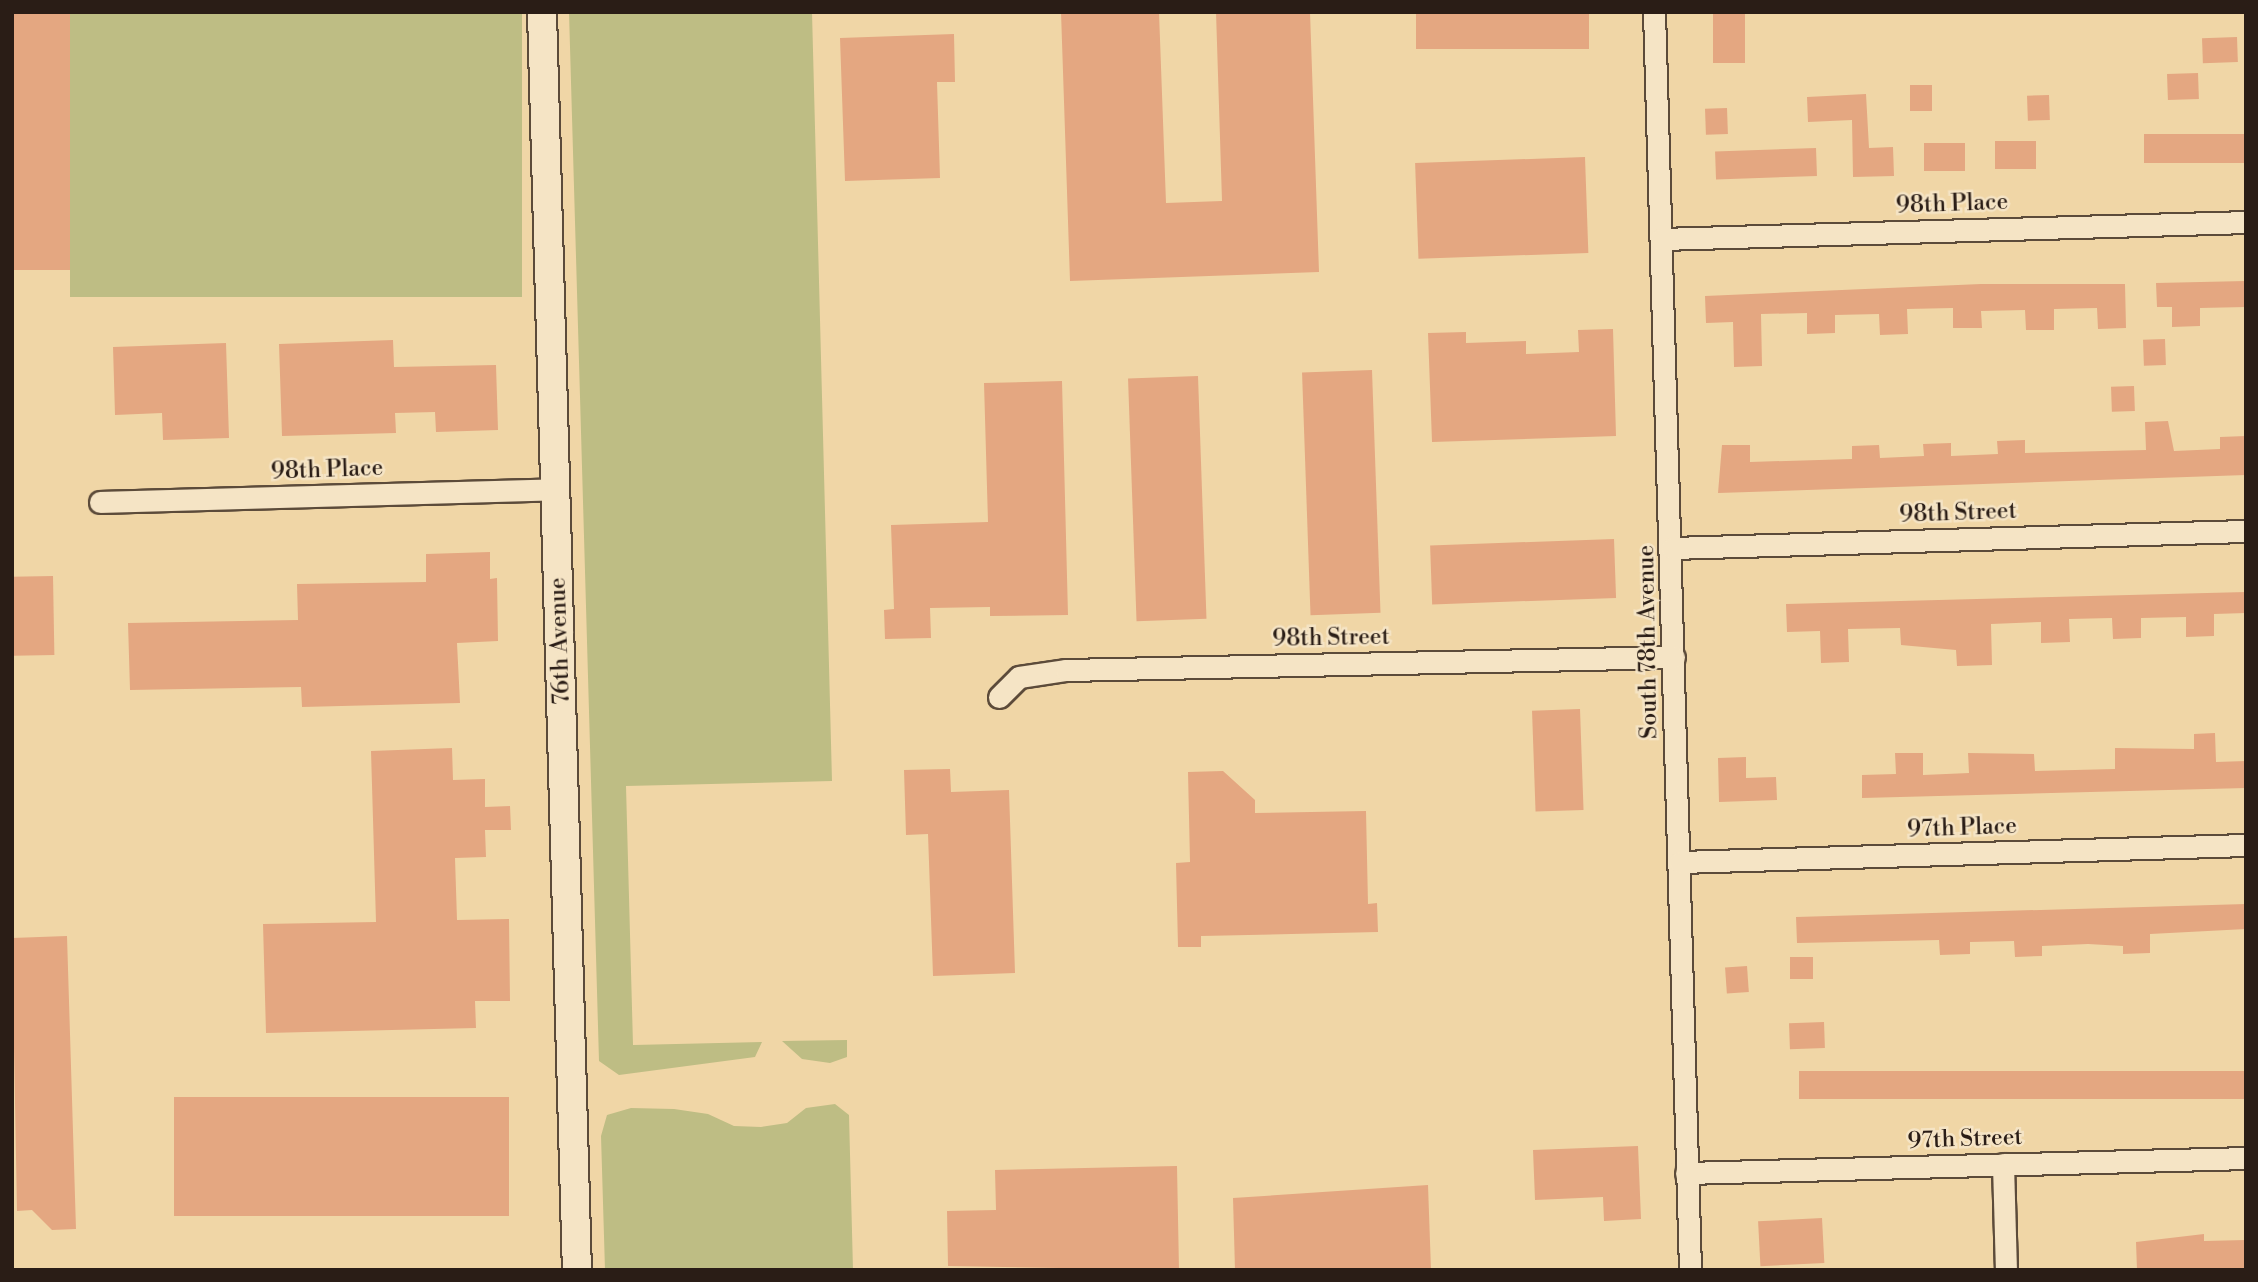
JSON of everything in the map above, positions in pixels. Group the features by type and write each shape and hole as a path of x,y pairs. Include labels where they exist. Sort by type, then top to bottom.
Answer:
{"street":[{"name":"76th Avenue","path":"542,12 577,1270"},
{"name":"South 78th Avenue","path":"1654,12 1672,548 1690,1270"},
{"name":"98th Place","path":"1661,239 2246,222"},
{"name":"98th Place","path":"100,502 556,489"},
{"name":"98th Street","path":"1672,548 2246,531"},
{"name":"98th Street","path":"999,697 1019,677 1066,670 1674,656"},
{"name":"97th Place","path":"1680,862 2246,845"},
{"name":"97th Street","path":"1686,1173 2246,1158"},
{"path":"2003,1164 2006,1270"}],"shaded area":[{"path":"70,12 522,12 522,297 70,297"},
{"path":"569,12 812,12 832,781 626,786 633,1045 762,1042 755,1057 619,1075 599,1061"},
{"path":"847,1040 847,1057 830,1063 802,1059 782,1041"},
{"path":"835,1104 849,1115 853,1270 605,1270 601,1136 607,1115 631,1108 674,1109 708,1114 734,1126 761,1127 787,1123 806,1108"}],"building":[{"path":"12,12 70,12 70,270 12,270"},
{"path":"1061,12 1159,12 1166,203 1222,201 1216,12 1310,12 1319,272 1070,281"},
{"path":"1416,12 1589,12 1589,49 1416,49"},
{"path":"1713,12 1745,12 1745,63 1713,63"},
{"path":"954,34 955,82 937,82 940,178 845,181 840,38"},
{"path":"2237,37 2238,62 2203,63 2202,38"},
{"path":"2198,73 2199,99 2168,100 2167,74"},
{"path":"1910,85 1932,85 1932,111 1910,111"},
{"path":"1866,94 1869,148 1893,147 1894,176 1853,177 1852,120 1808,122 1807,97"},
{"path":"2049,95 2050,120 2028,121 2027,96"},
{"path":"1727,108 1728,134 1706,135 1705,109"},
{"path":"2144,134 2246,134 2246,163 2144,163"},
{"path":"1995,141 2036,141 2036,169 1995,169"},
{"path":"1924,143 1965,143 1965,171 1924,171"},
{"path":"1816,148 1817,176 1716,180 1715,152"},
{"path":"1585,157 1588,253 1418,259 1415,163"},
{"path":"2246,281 2246,307 2200,308 2200,326 2172,327 2172,307 2157,307 2156,283"},
{"path":"1981,284 2125,284 2126,328 2098,329 2097,308 2054,309 2054,330 2026,330 2025,310 1981,311 1982,328 1953,328 1953,308 1907,309 1908,334 1880,335 1879,314 1835,315 1835,333 1807,334 1807,313 1761,314 1762,366 1734,367 1733,322 1706,323 1705,296"},
{"path":"1613,329 1616,436 1432,442 1428,333 1466,332 1466,343 1526,341 1526,354 1579,352 1578,330"},
{"path":"2165,339 2166,365 2144,366 2143,340"},
{"path":"393,340 394,367 496,365 498,430 436,432 435,412 395,413 396,433 282,436 279,344"},
{"path":"226,343 229,438 163,440 162,413 115,415 113,347"},
{"path":"1372,370 1380,613 1311,615 1302,372"},
{"path":"1198,376 1206,619 1137,621 1128,378"},
{"path":"1062,381 1068,615 990,616 990,607 930,608 931,638 885,639 884,610 894,609 891,525 988,522 984,383"},
{"path":"2134,386 2135,411 2112,412 2111,387"},
{"path":"2168,421 2174,451 2220,449 2220,437 2246,436 2246,475 1718,493 1722,445 1750,445 1750,462 1852,459 1852,446 1879,445 1880,458 1924,456 1923,444 1951,443 1951,456 1998,454 1997,441 2025,440 2025,453 2146,450 2145,422"},
{"path":"1614,539 1616,598 1432,604 1430,545"},
{"path":"490,552 490,579 497,578 498,641 457,643 460,703 302,707 301,687 130,690 128,623 298,620 297,584 426,582 426,554"},
{"path":"53,576 54,655 13,656 12,577"},
{"path":"2246,592 2246,613 2214,614 2214,636 2186,637 2186,617 2141,618 2141,638 2113,639 2112,618 2069,619 2070,642 2041,643 2041,622 1991,624 1992,665 1957,666 1956,650 1901,645 1900,628 1848,629 1849,662 1821,663 1820,631 1787,632 1786,604"},
{"path":"1580,709 1584,810 1536,812 1532,711"},
{"path":"2215,733 2216,762 2246,761 2246,788 1862,798 1862,775 1896,774 1895,753 1923,753 1923,775 1969,773 1968,753 2034,754 2035,771 2115,769 2115,748 2194,749 2194,734"},
{"path":"452,748 453,780 485,779 485,807 510,806 511,830 485,830 486,857 455,858 457,920 509,919 510,1001 475,1001 476,1028 266,1033 263,924 376,922 371,751"},
{"path":"1746,757 1746,778 1776,777 1777,800 1719,802 1718,758"},
{"path":"950,769 951,792 1009,790 1015,973 933,976 928,834 906,835 904,770"},
{"path":"1223,771 1255,800 1255,813 1366,811 1368,904 1377,903 1378,932 1201,936 1201,947 1178,947 1176,863 1190,862 1188,772"},
{"path":"2246,904 2246,929 2150,934 2150,953 2123,954 2123,946 2088,944 2042,946 2042,956 2015,957 2014,941 1970,942 1970,954 1940,955 1939,940 1797,943 1796,917"},
{"path":"67,936 76,1229 52,1230 32,1210 17,1211 12,938"},
{"path":"1790,957 1813,957 1813,979 1790,979"},
{"path":"1747,966 1749,992 1727,993 1725,968"},
{"path":"1824,1022 1825,1048 1790,1049 1789,1023"},
{"path":"1799,1071 2246,1071 2246,1099 1799,1099"},
{"path":"174,1097 509,1097 509,1216 174,1216"},
{"path":"1638,1146 1641,1219 1604,1221 1603,1197 1535,1200 1533,1150"},
{"path":"1177,1166 1179,1270 948,1266 947,1211 996,1210 995,1170"},
{"path":"1428,1185 1431,1270 1235,1270 1233,1198"},
{"path":"1822,1218 1824,1263 1760,1266 1758,1221"},
{"path":"2204,1234 2204,1241 2246,1240 2246,1270 2137,1270 2136,1242"}]}
